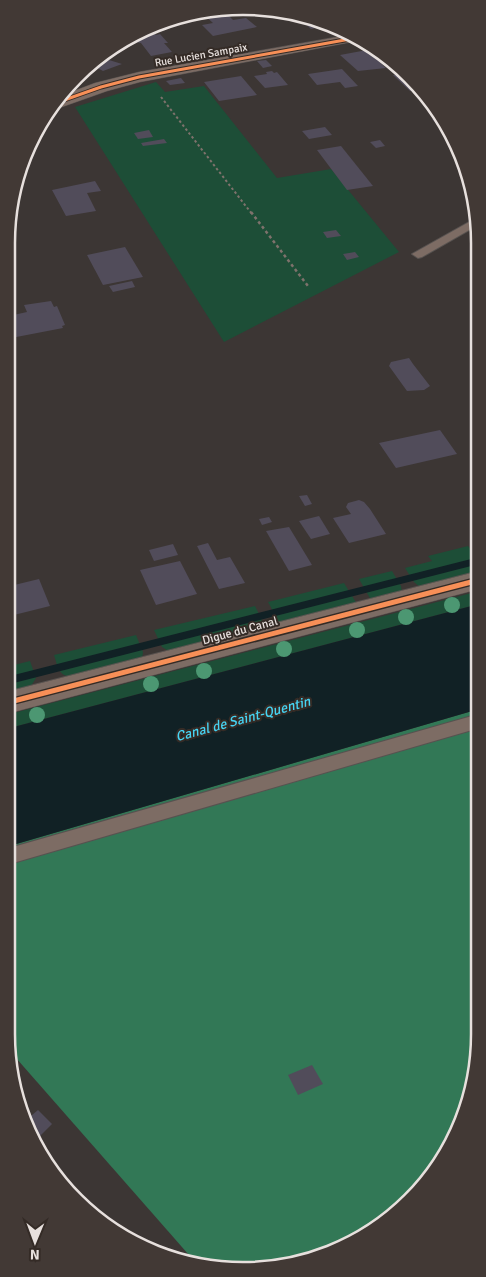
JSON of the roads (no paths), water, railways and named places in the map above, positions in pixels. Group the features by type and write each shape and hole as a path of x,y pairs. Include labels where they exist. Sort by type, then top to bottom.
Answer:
{"street":[{"name":"Rue Lucien Sampaix","path":"67,99 101,86 139,77 346,40"},
{"name":"Digue du Canal","path":"15,701 471,582"}],"lane":[{"path":"418,254 470,224"},
{"path":"15,854 471,723"}],"water":[{"name":"Canal de Saint-Quentin","path":"471,606 471,711 15,844 15,727"}],"waterway":[{"path":"15,679 471,562"}]}
